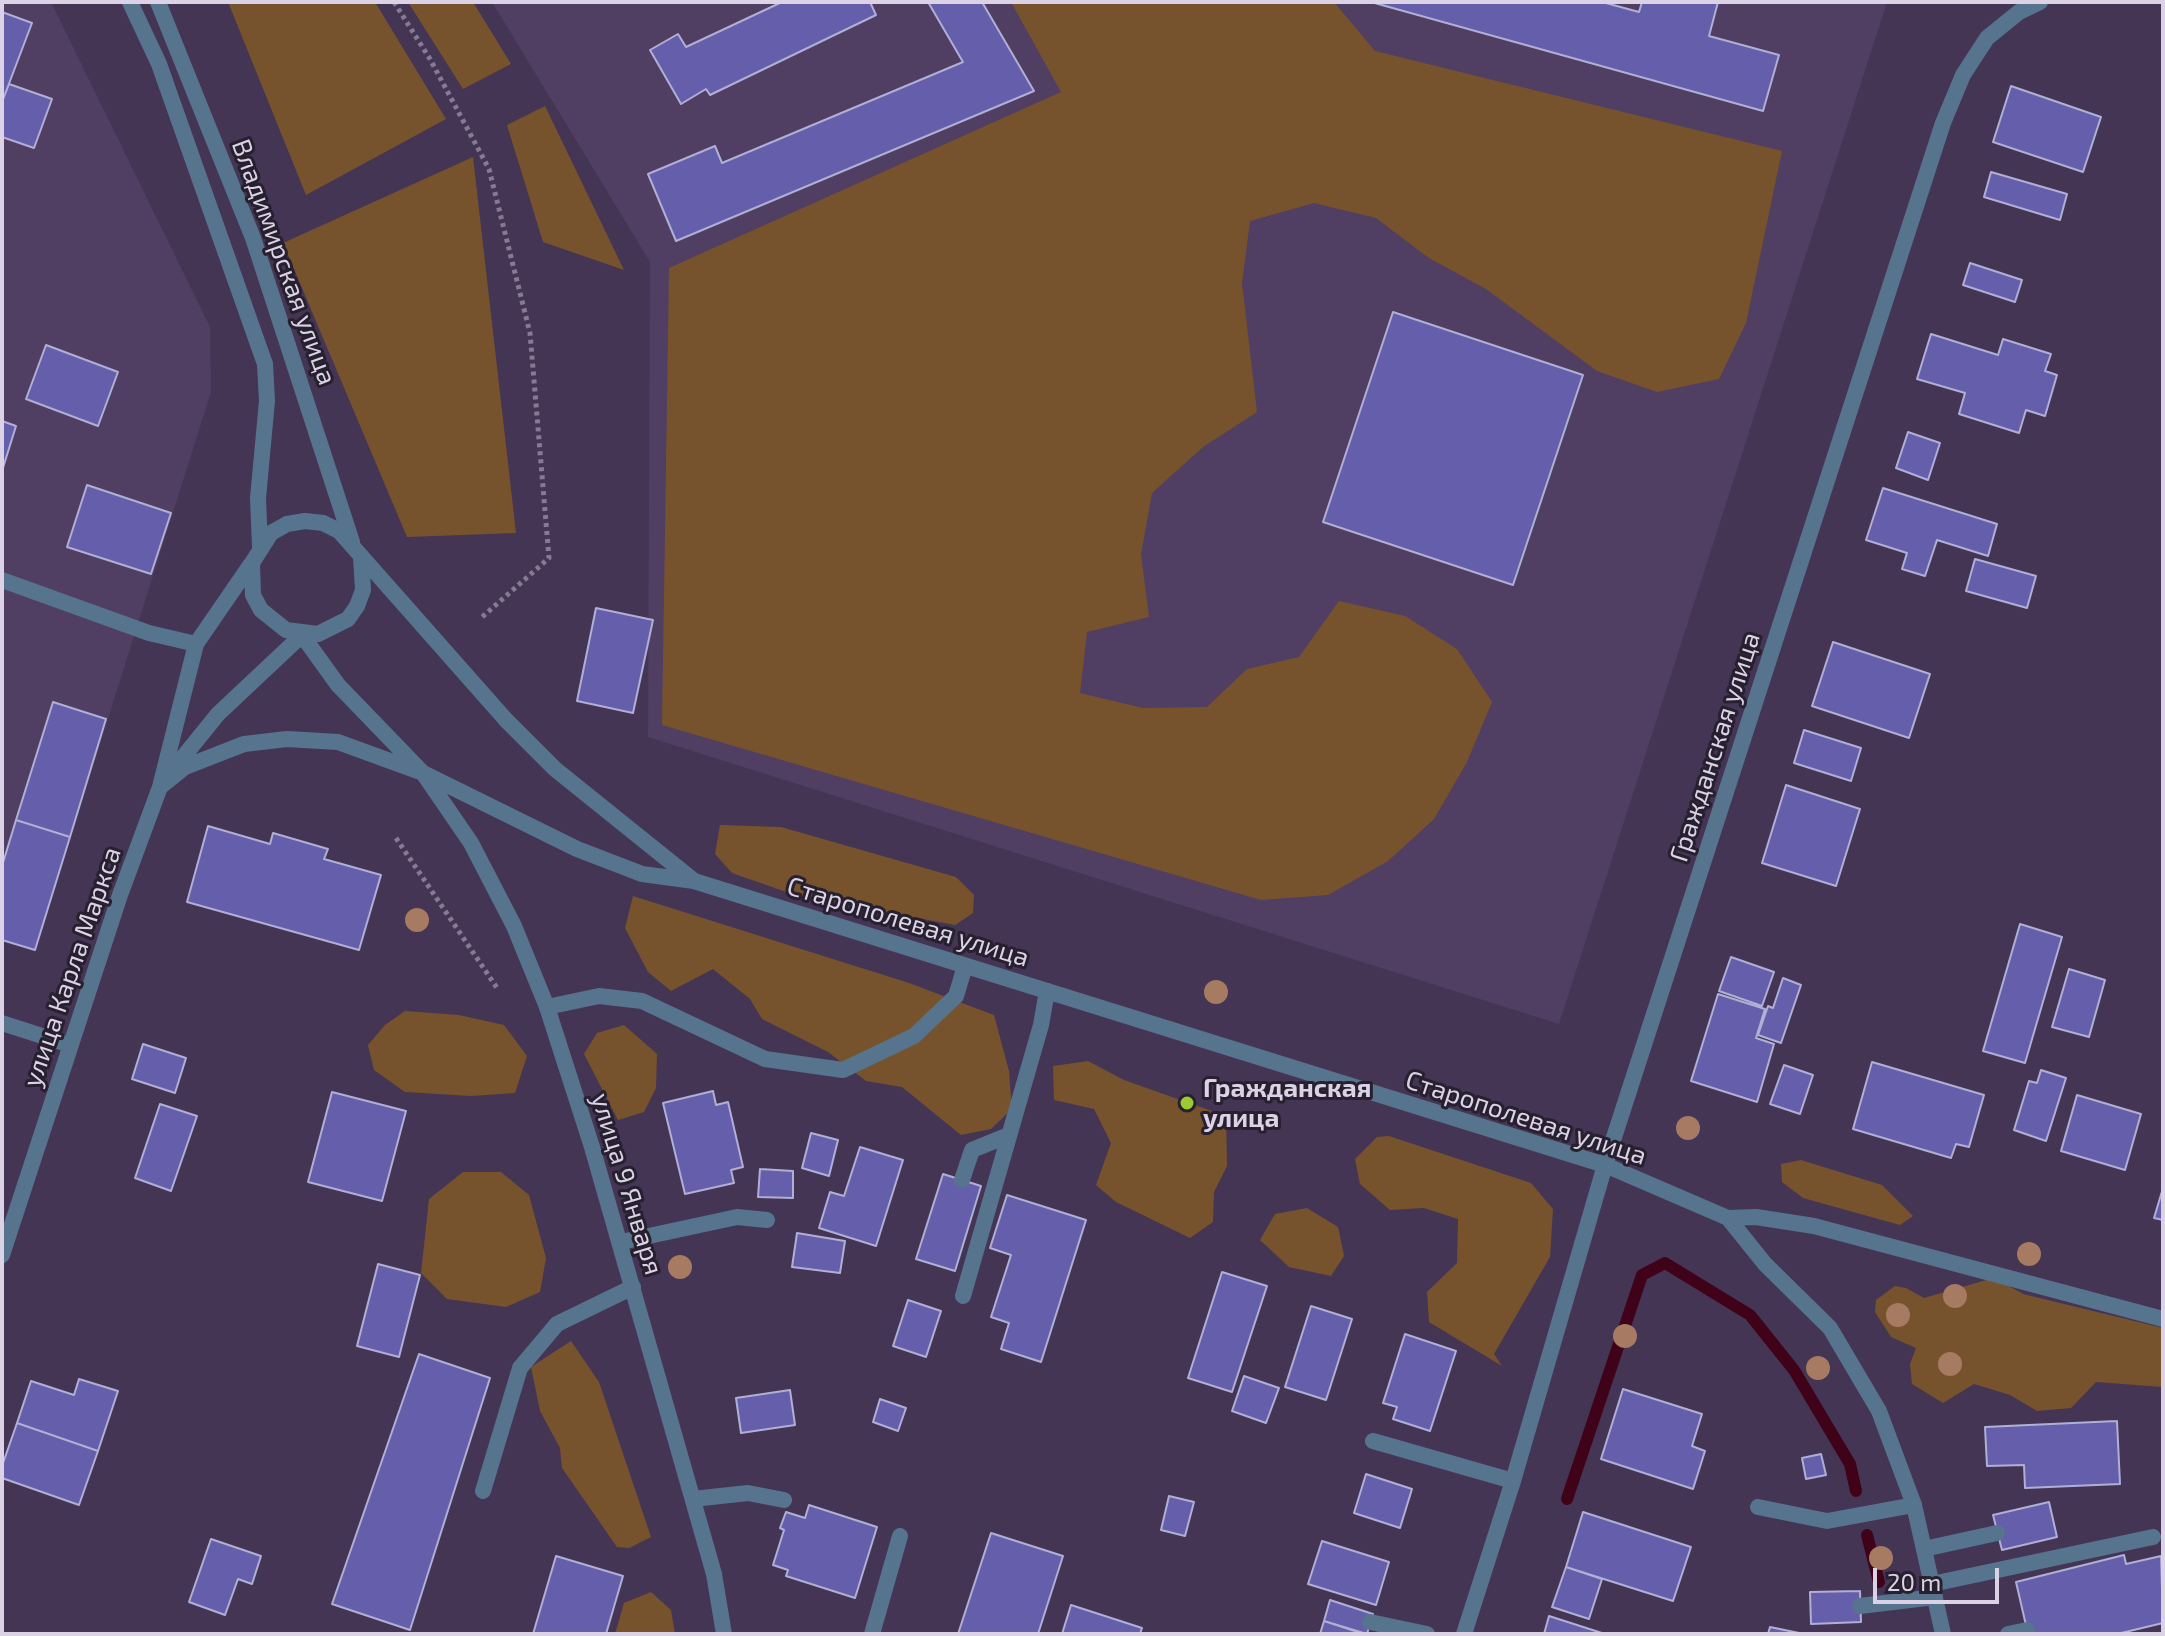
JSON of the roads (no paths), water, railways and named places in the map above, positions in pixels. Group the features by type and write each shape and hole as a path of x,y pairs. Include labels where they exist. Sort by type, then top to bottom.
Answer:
{"street":[{"name":"Владимирская улица","path":"130,2 159,64 265,364 267,401 258,498 260,547"},
{"name":"Владимирская улица","path":"158,2 253,238 357,550"},
{"name":"Гражданская улица","path":"1464,1634 1513,1481 1605,1165 1943,123 1963,75 1987,38 2019,12 2040,2"},
{"path":"160,787 196,644 271,533 287,524 305,521 323,523 357,550 555,769 694,881"},
{"path":"252,563 250,580 261,610 279,626 302,635 326,631 348,619 363,590 357,550"},
{"path":"2,580 149,633 196,644"},
{"path":"302,635 338,685 423,773"},
{"path":"160,787 218,714 302,635"},
{"path":"160,787 185,767 208,755 244,744 287,739 338,742 423,773 577,849 642,874 694,881"},
{"name":"улица 9 Января","path":"423,773 471,843 514,926 547,1007 621,1242 714,1574 724,1634"},
{"name":"улица Карла Маркса","path":"2,1255 70,1045 160,787"},
{"name":"Старополевая улица","path":"694,881 1605,1165 1728,1218 1756,1217 1814,1226 2163,1319"},
{"path":"547,1007 599,996 642,1001 765,1059 843,1070 914,1036 956,996 965,966"},
{"path":"963,1296 1041,1025 1047,991"},
{"path":"2,1023 70,1045"},
{"path":"962,1180 972,1150 1009,1135"},
{"path":"621,1242 737,1217 767,1220"},
{"path":"1728,1218 1765,1264 1830,1328 1879,1411 1914,1505 1933,1591 1938,1633"},
{"path":"483,1491 520,1368 557,1324 633,1287"},
{"path":"1373,1441 1513,1481"},
{"path":"693,1499 748,1493 784,1500"},
{"path":"1758,1507 1827,1521 1914,1505"},
{"path":"1924,1549 1997,1533"},
{"path":"872,1634 900,1536"},
{"path":"1860,1606 2153,1537"},
{"path":"1370,1622 1427,1634"},
{"path":"2008,1634 2027,1630"}],"waterway":[{"path":"1567,1499 1642,1275 1665,1263 1750,1315 1794,1370 1850,1464 1856,1491"},
{"path":"1867,1535 1879,1582"}],"place":[{"name":"Гражданская улица","path":"1187,1103"}]}
